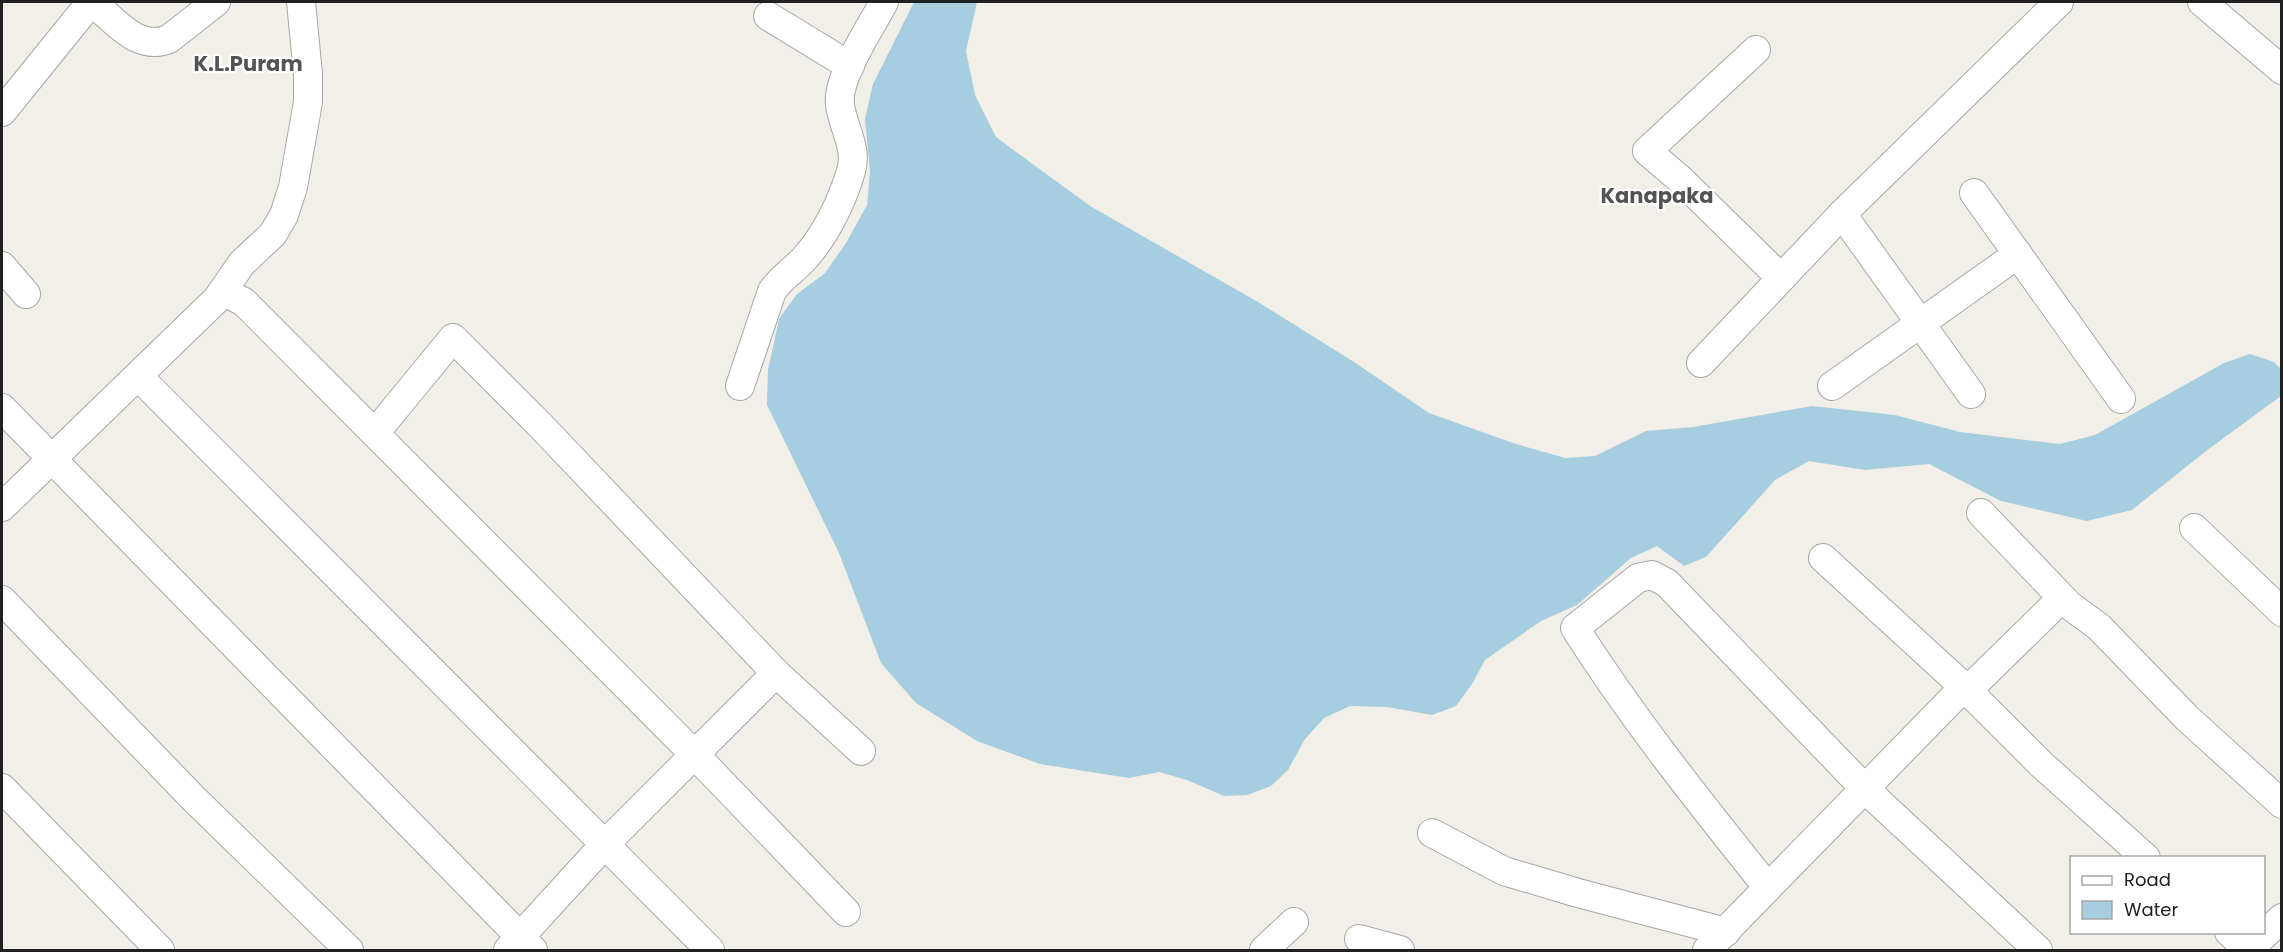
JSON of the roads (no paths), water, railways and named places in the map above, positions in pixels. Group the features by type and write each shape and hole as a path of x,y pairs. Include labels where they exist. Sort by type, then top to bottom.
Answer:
{"street":[{"path":"2,112 91,2 136,40 160,43 169,39 216,2"},
{"path":"2,507 224,292 242,263 273,234 284,214 293,188 308,102 308,74 301,2"},
{"path":"740,386 772,291 824,235 851,172 854,157 840,99 842,83 884,2"},
{"path":"1701,363 1842,214 2059,2"},
{"path":"2202,2 2282,70"},
{"path":"768,16 850,66"},
{"path":"1756,50 1647,151 1681,180 1781,278"},
{"path":"1974,193 2121,399"},
{"path":"1842,214 1971,394"},
{"path":"1832,386 2018,254"},
{"path":"2,266 26,294"},
{"path":"224,292 244,302 696,756 846,912"},
{"path":"375,433 453,338 540,425 776,674 861,751"},
{"path":"138,376 710,951"},
{"path":"2,408 521,946 605,844 776,674"},
{"path":"1981,513 2062,598 2099,627 2187,718 2282,804"},
{"path":"2194,528 2282,612"},
{"path":"1822,558 1966,689 2041,764 2144,856"},
{"path":"1761,879 1684,783 1601,669 1575,628 1638,578 1652,575 1666,582 1864,789 2038,951"},
{"path":"1432,833 1504,871 1578,893 1717,941 1864,789 2062,598"},
{"path":"2,600 192,797 349,951"},
{"path":"2,788 160,951"},
{"path":"2230,934 2248,950 2282,918"},
{"path":"1264,951 1294,922"},
{"path":"1359,939 1400,951"}],"water":[{"path":"914,2 977,2 966,51 975,95 996,137 1090,206 1258,302 1354,362 1429,413 1513,443 1565,458 1595,456 1646,431 1693,427 1812,406 1895,415 1960,432 2060,444 2095,435 2224,363 2250,354 2274,362 2281,369 2281,396 2206,451 2132,510 2087,521 2001,501 1929,464 1865,470 1809,461 1775,480 1706,557 1684,566 1657,546 1631,558 1577,605 1541,621 1485,660 1472,684 1456,706 1432,715 1387,707 1350,706 1324,718 1305,739 1288,770 1271,786 1247,795 1224,796 1187,780 1159,772 1129,778 1040,764 977,741 916,703 881,663 839,553 767,405 768,370 779,319 796,295 825,273 846,243 867,205 870,171 865,119 873,84"}],"district":[{"name":"K.L.Puram","path":"248,64"},
{"name":"Kanapaka","path":"1657,196"}]}
